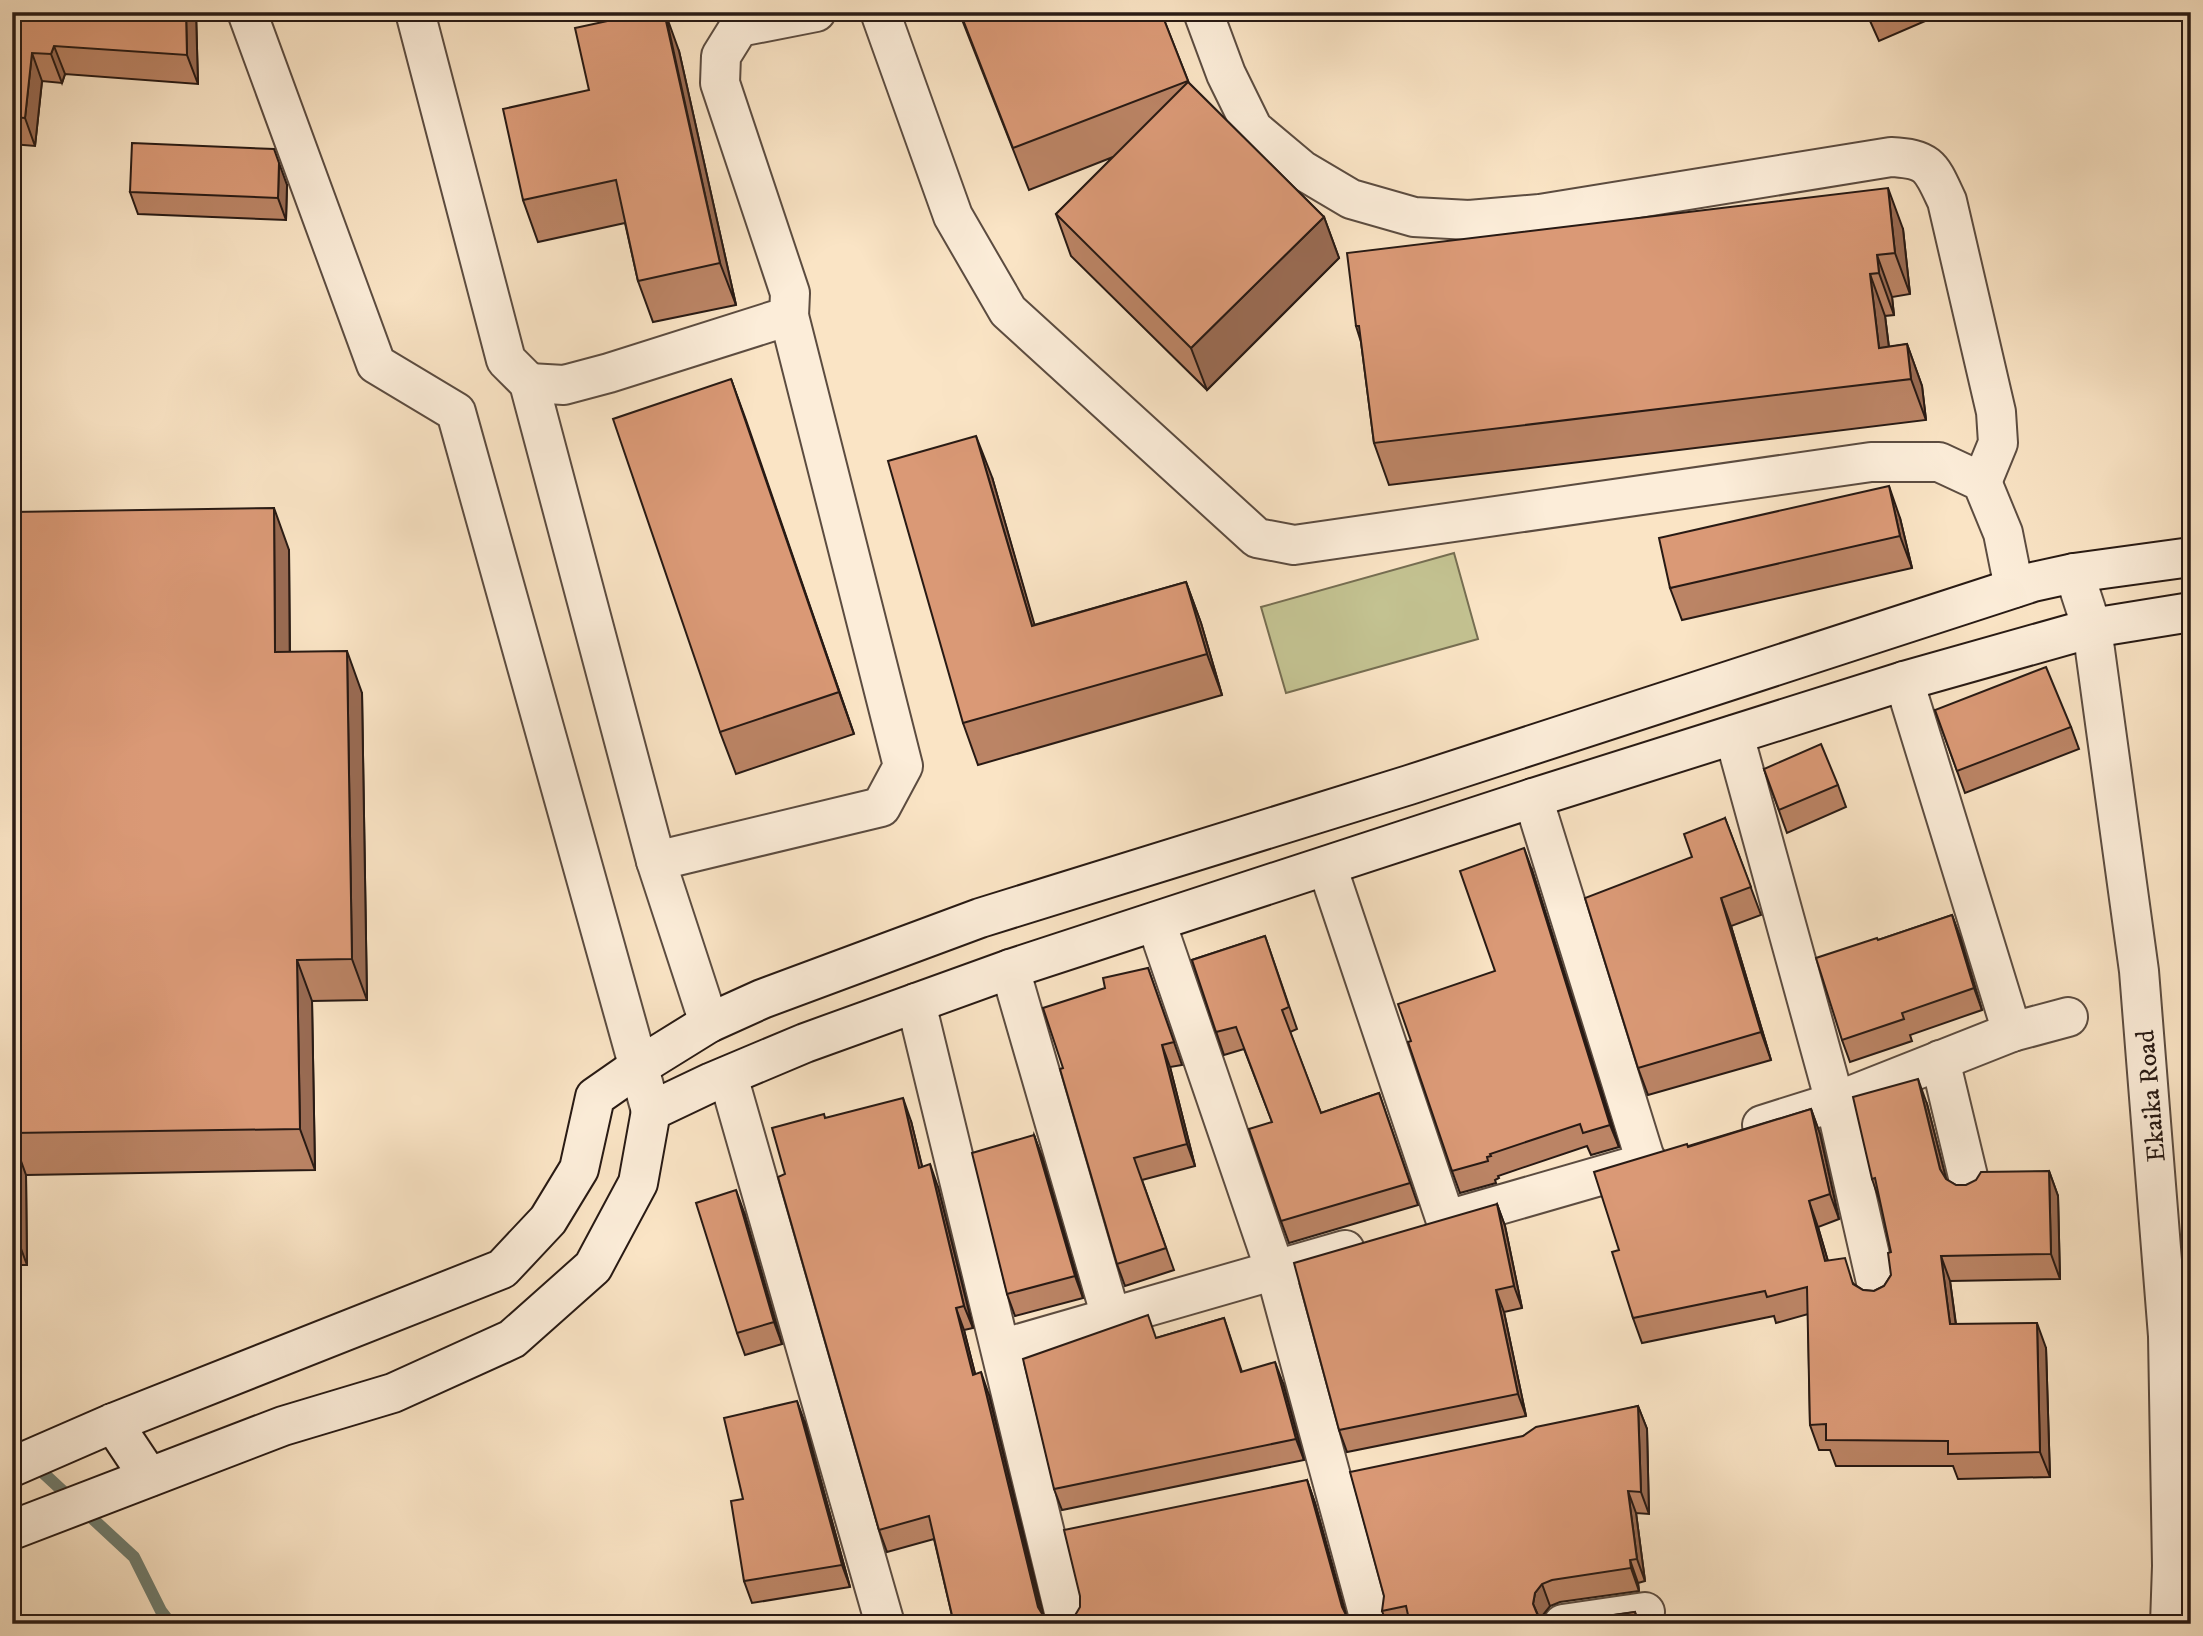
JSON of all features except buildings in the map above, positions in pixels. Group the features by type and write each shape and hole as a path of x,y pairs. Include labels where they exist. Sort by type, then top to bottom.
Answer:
{"street":[{"path":"12,1530 283,1426 393,1393 512,1339 593,1267 638,1183 651,1111 456,412 376,364 247,12"},
{"path":"415,12 506,360 529,383 656,860 709,1023"},
{"path":"656,860 881,807 903,766 789,316 789,293 720,83 721,56 739,27 816,12"},
{"path":"880,12 953,216 1008,312 1257,538 1294,545 1871,462 1939,462 1982,482 2003,533 2014,588"},
{"path":"1203,12 1226,74 1253,129 1302,170 1351,199 1414,217 1469,220 1540,214 1891,156 1917,158 1933,172 1947,201 1996,412 1998,443 1982,482"},
{"path":"529,383 564,385 789,316"},
{"path":"12,1467 113,1423 502,1269 548,1220 579,1169 595,1097 709,1023 762,999 981,918 1409,785 2014,588 2074,573 2191,557"},
{"name":"Ekaika Road","path":"2074,573 2092,628 2139,971 2158,1190 2169,1392 2170,1624"},
{"path":"651,1111 805,1044 1010,969 1532,798 1904,681 2092,628 2191,612"},
{"path":"1904,681 2012,1032"},
{"path":"1734,735 1835,1102 1879,1295"},
{"path":"1532,798 1646,1162"},
{"path":"1327,866 1432,1224 1684,1150"},
{"path":"1156,922 1275,1270 1317,1480 1371,1624"},
{"path":"1010,969 1111,1317"},
{"path":"916,1003 1067,1624"},
{"path":"1734,1134 1835,1102 2012,1032 2068,1017"},
{"path":"1940,1060 1971,1189"},
{"path":"728,1076 885,1624"},
{"path":"1001,1349 1380,1240"},
{"path":"113,1423 149,1477"},
{"path":"1317,1480 1370,1469"},
{"path":"1045,1536 1086,1528"},
{"path":"1563,1624 1645,1612"}],"shaded area":[{"path":"1454,553 1478,639 1286,693 1261,607"}],"waterway":[{"path":"12,1444 134,1557 161,1611 171,1624"}]}
